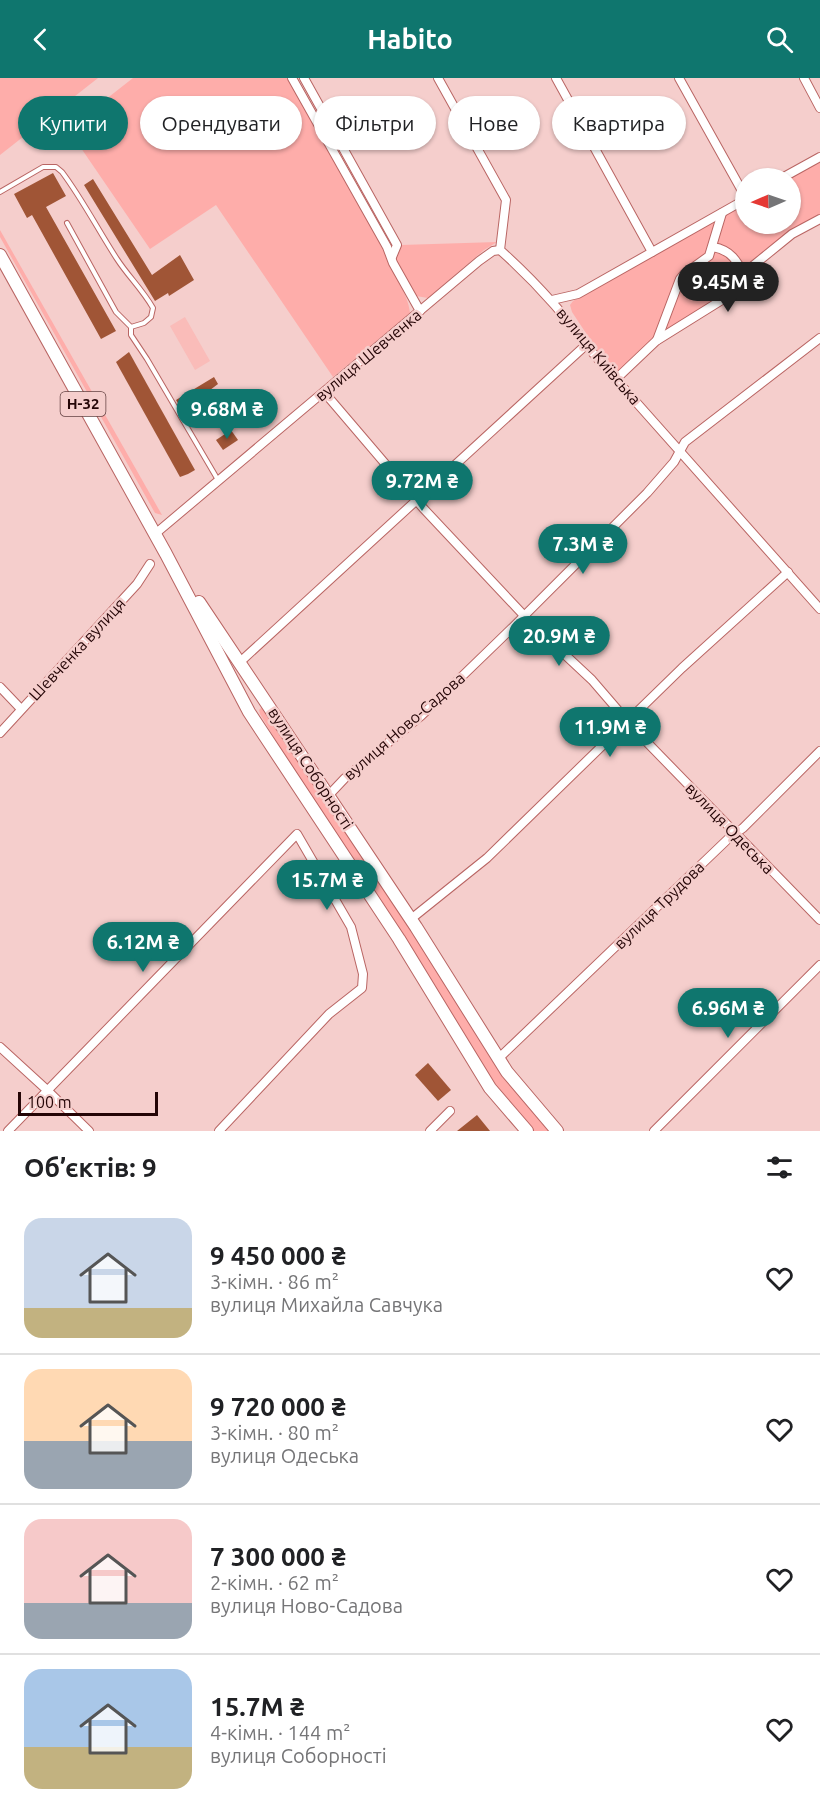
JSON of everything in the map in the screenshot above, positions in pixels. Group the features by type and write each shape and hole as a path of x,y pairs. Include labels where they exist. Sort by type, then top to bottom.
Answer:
{"main road":[{"name":"вулиця Соборності","path":"0,255 166,554 249,712 399,939 490,1088 527,1131"},
{"name":"вулиця Соборності","path":"166,554 411,919 498,1059 557,1131"}],"street":[{"path":"292,78 420,311"},
{"path":"304,78 397,244 392,257"},
{"path":"438,78 506,200 500,250"},
{"path":"556,78 652,252"},
{"path":"680,78 735,179"},
{"path":"804,78 820,108"},
{"path":"800,168 820,157"},
{"path":"552,300 578,294 735,205"},
{"path":"656,341 680,279 709,256 722,213"},
{"path":"616,379 656,341 733,293 749,270 792,234 820,219"},
{"path":"713,247 723,249 734,256 745,276"},
{"name":"вулиця Київська","path":"500,250 552,300 616,379 820,609"},
{"name":"вулиця Шевченка","path":"155,534 487,255 500,250"},
{"name":"вулиця Ново-Садова","path":"328,796 345,778 421,716 525,615 647,493 674,462 685,442 820,338"},
{"path":"240,662 586,344"},
{"name":"вулиця Одеська","path":"324,392 417,500 525,615 592,680 627,723 820,920"},
{"name":"Шевченка вулиця","path":"0,732 137,584 150,564"},
{"path":"411,919 487,858 682,668 788,572"},
{"path":"0,687 21,709"},
{"name":"вулиця Трудова","path":"498,1059 736,834 820,751"},
{"path":"8,1131 297,834 351,927 363,975 362,988 329,1014 219,1131"},
{"path":"654,1131 820,965"},
{"path":"0,1047 88,1131"},
{"path":"430,1131 450,1111"}],"lane":[{"path":"0,192 43,167 56,167 62,172 93,217 117,260 142,290 153,308 151,317 144,323 131,327"},
{"path":"66,223 116,312 131,327 131,335 218,481"}],"shaded area":[{"path":"0,78 98,78 75,96 18,96 18,141 0,155"},
{"path":"133,78 287,78 297,96 140,96 140,150 302,150 302,105 314,126 314,150 328,150 386,254 406,297 410,313 333,377 216,205 150,249 82,150 128,150 128,96 110,96"},
{"path":"820,161 820,218 801,231 801,172"},
{"path":"735,210 735,234 797,234 748,268 732,292 701,311 622,370 615,372 599,353 572,312 570,305 573,301"},
{"path":"0,230 162,515 155,513 0,237"},
{"path":"497,242 484,250 428,298 416,296 396,260 401,245"},
{"path":"185,317 210,361 195,370 170,326"},
{"path":"262,707 267,708 324,800 550,1131 534,1131 493,1083 315,806 260,714 259,710"}],"building":[{"path":"53,173 66,196 46,207 116,331 101,339 32,215 27,218 14,194"},
{"path":"93,179 152,275 180,255 194,280 169,296 168,293 155,301 84,185"},
{"path":"724,274 731,284 711,299 701,287 710,279 713,283"},
{"path":"129,352 195,470 188,474 180,477 116,362"},
{"path":"214,377 218,384 210,390 225,414 217,420 201,395 181,408 176,400"},
{"path":"231,430 238,440 223,450 216,440"},
{"path":"428,1063 451,1090 438,1101 415,1075"},
{"path":"477,1115 490,1131 457,1131"}]}
